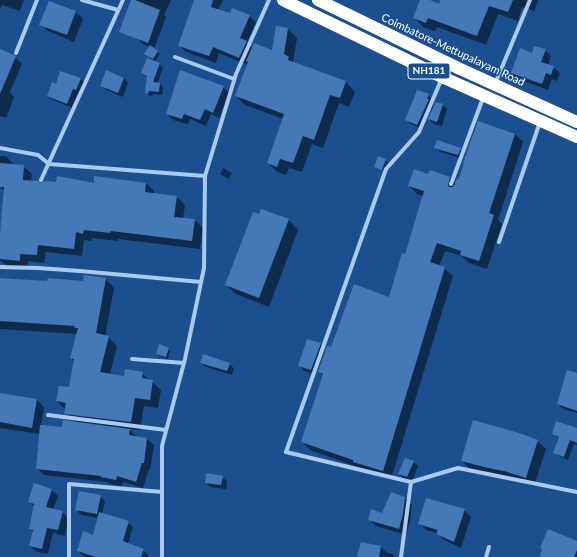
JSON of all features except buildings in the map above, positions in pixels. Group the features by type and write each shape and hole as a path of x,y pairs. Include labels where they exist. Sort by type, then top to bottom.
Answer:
{"highway":[{"name":"NH181","path":"283,0 442,77 577,138"},
{"name":"Coimbatore-Mettupalayam Road","path":"318,0 577,122"}],"street":[{"path":"16,53 37,0"},
{"path":"82,0 118,10"},
{"path":"41,180 123,0"},
{"path":"162,557 162,446 184,362 204,268 205,176 234,79 269,0"},
{"path":"495,84 530,0"},
{"path":"175,58 234,79"},
{"path":"442,77 419,132 386,169 286,452 411,482 458,468 577,492"},
{"path":"451,184 484,96"},
{"path":"499,242 540,121"},
{"path":"0,148 38,155 49,164 205,176"},
{"path":"0,267 80,271 201,282"},
{"path":"132,359 184,362"},
{"path":"48,415 166,430"},
{"path":"401,557 411,482"},
{"path":"69,557 70,484 162,492"},
{"path":"486,557 489,547"}]}
